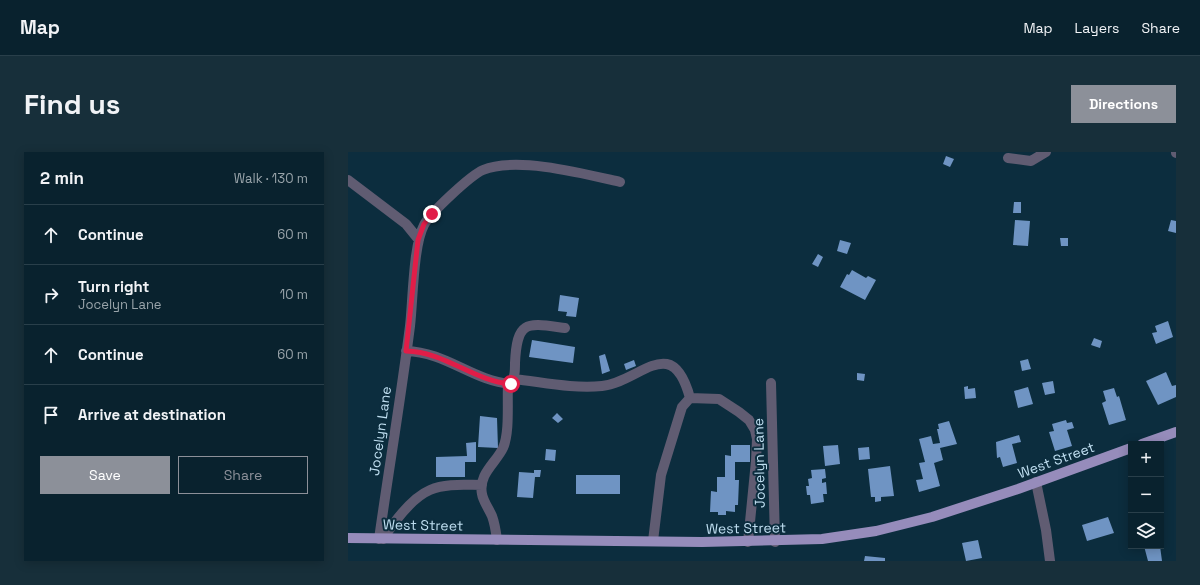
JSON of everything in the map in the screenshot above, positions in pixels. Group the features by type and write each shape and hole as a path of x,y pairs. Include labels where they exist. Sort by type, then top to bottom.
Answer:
{"main road":[{"path":"1150,441 1176,432"},
{"name":"West Street","path":"348,538 653,542 775,542 822,539 903,525 967,506 1128,449"}],"street":[{"path":"1008,158 1031,161 1046,152"},
{"name":"Jocelyn Lane","path":"381,539 410,327 418,240 424,224 432,214 469,178 484,170 502,165 570,170 620,182"},
{"path":"348,180 406,224 418,240"},
{"path":"497,540 495,525 482,494 482,485 486,473 500,455 504,446 511,381 518,336 525,327 536,324 565,328"},
{"path":"406,351 423,352 439,357 463,368 511,381 582,387 614,384 655,364 666,364 680,372 685,380 690,398"},
{"name":"Jocelyn Lane","path":"771,383 775,542"},
{"path":"653,542 661,475 682,407 690,398"},
{"path":"690,398 719,399 749,420 755,430 757,439 756,461 748,542"},
{"path":"1036,482 1046,530 1050,561"},
{"path":"381,539 395,520 420,495 431,489 451,485 482,485"}],"building":[{"path":"946,156 954,159 950,167 943,164"},
{"path":"1014,202 1021,202 1021,213 1013,213"},
{"path":"1015,220 1030,221 1028,246 1013,245"},
{"path":"1171,220 1176,221 1176,233 1168,231"},
{"path":"1060,238 1068,238 1068,246 1061,246"},
{"path":"840,240 851,243 847,254 837,251"},
{"path":"818,254 823,257 818,267 812,264"},
{"path":"852,270 866,278 868,276 876,280 865,300 840,287 847,274 849,275"},
{"path":"560,295 579,298 576,317 566,316 567,312 558,311"},
{"path":"1168,321 1173,337 1156,344 1152,333 1157,332 1155,326"},
{"path":"1094,338 1102,341 1100,348 1091,345"},
{"path":"532,340 575,347 573,363 529,357"},
{"path":"605,354 610,371 602,374 599,356"},
{"path":"1028,359 1031,369 1022,371 1020,361"},
{"path":"634,360 636,366 626,370 624,364"},
{"path":"1166,372 1172,386 1176,385 1176,397 1158,405 1146,381"},
{"path":"857,373 865,374 864,381 857,380"},
{"path":"1053,381 1055,393 1045,395 1042,383"},
{"path":"968,386 968,389 975,388 976,398 965,399 964,387"},
{"path":"1028,387 1033,404 1018,408 1014,391"},
{"path":"1114,388 1117,397 1119,396 1126,420 1109,425 1102,403 1106,401 1103,391"},
{"path":"557,413 563,419 558,423 552,418"},
{"path":"480,416 497,418 498,448 478,447"},
{"path":"1066,420 1067,423 1072,422 1074,428 1067,430 1072,446 1055,451 1049,432 1054,431 1052,424"},
{"path":"949,421 957,444 940,448 943,460 934,463 940,486 919,492 916,480 923,479 919,463 925,462 919,439 931,436 933,444 940,443 937,429 939,429 938,424"},
{"path":"1019,435 1021,442 1012,444 1017,463 1003,467 1000,457 997,458 996,442"},
{"path":"476,442 476,462 465,462 465,477 436,477 436,457 467,456 466,443"},
{"path":"731,445 750,445 750,462 735,462 735,480 739,480 738,505 735,505 735,512 726,511 726,515 718,515 718,512 710,512 711,491 717,492 717,477 725,477 725,455 731,456"},
{"path":"838,445 840,464 825,466 823,446"},
{"path":"869,447 870,459 859,460 858,448"},
{"path":"546,449 556,450 555,461 545,460"},
{"path":"890,466 894,496 881,497 881,501 875,502 875,497 871,497 868,469"},
{"path":"825,469 826,478 822,479 822,483 826,482 827,494 823,494 824,502 811,504 810,495 807,495 806,486 809,486 808,479 812,478 811,470"},
{"path":"534,470 541,470 540,477 535,477 533,498 517,497 519,472 534,473"},
{"path":"576,475 620,475 620,494 576,494"},
{"path":"1108,517 1114,533 1087,541 1082,525"},
{"path":"978,540 982,558 966,561 962,543"},
{"path":"1145,549 1160,549 1162,561 1148,561"},
{"path":"865,556 885,558 885,561 864,561"}],"route":[{"path":"432,214 424,224 418,240 410,327 406,351 423,352 439,357 500,383 511,384"}]}
